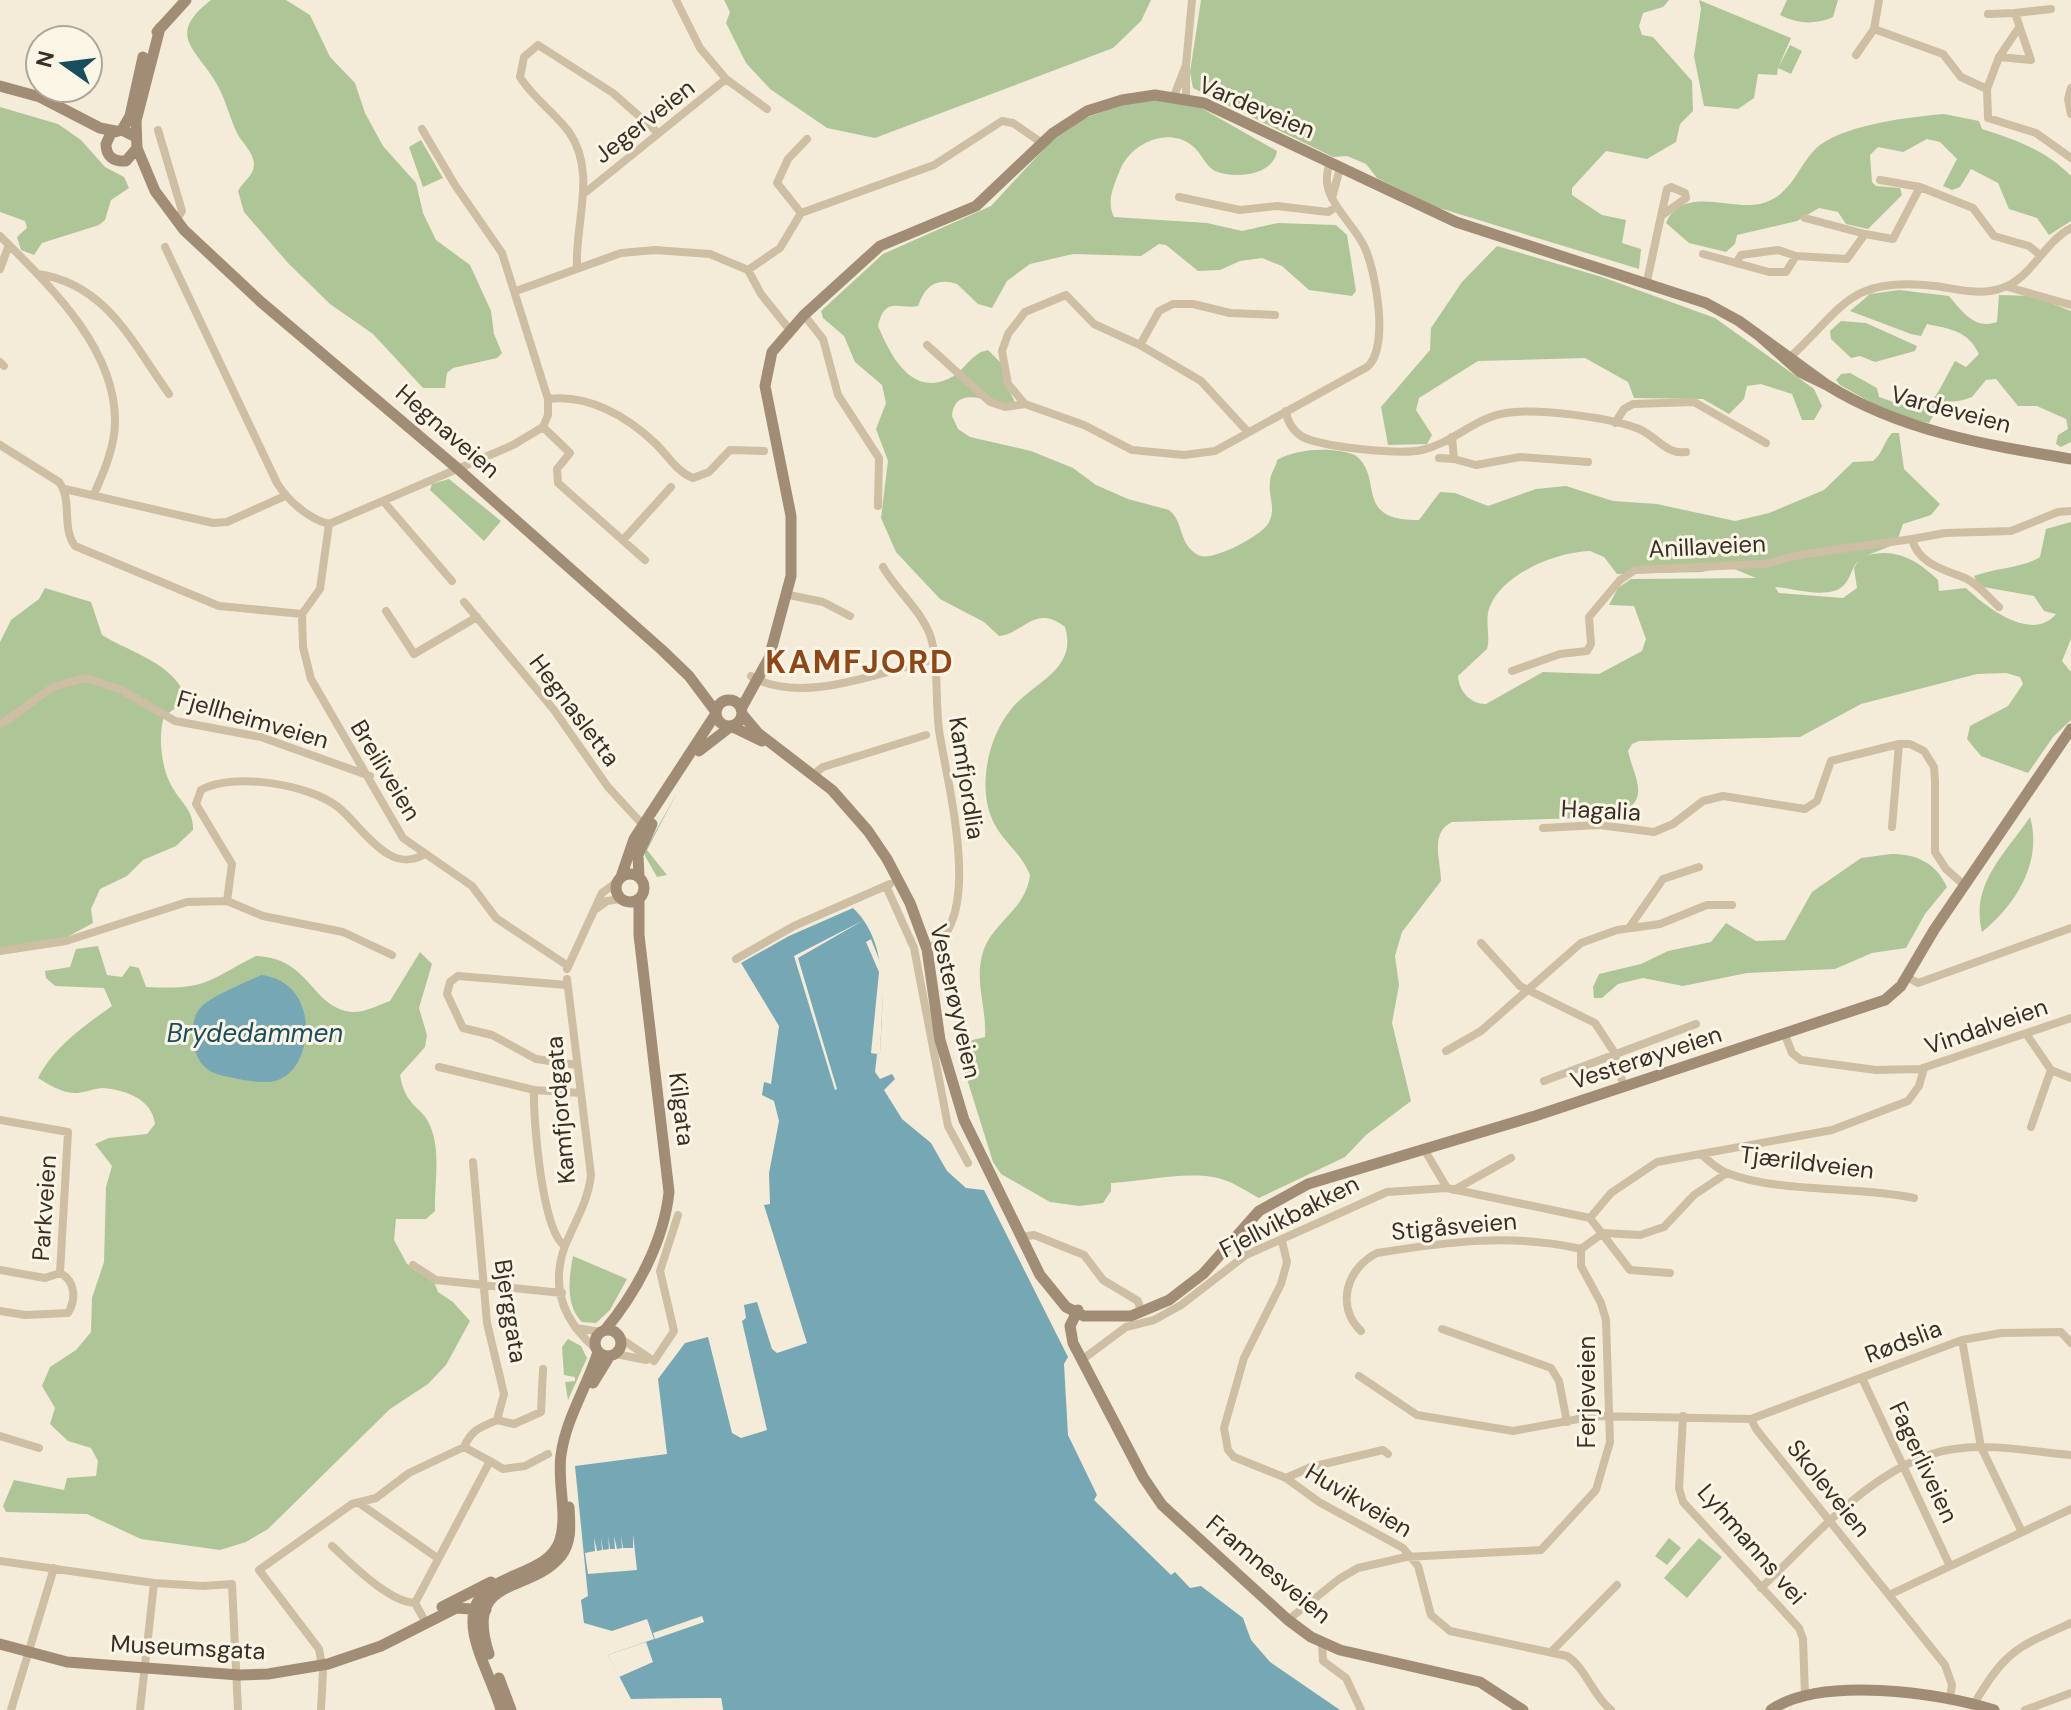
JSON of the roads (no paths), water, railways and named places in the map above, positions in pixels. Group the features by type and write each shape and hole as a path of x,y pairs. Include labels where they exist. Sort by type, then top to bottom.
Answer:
{"main road":[{"path":"106,147 108,138 130,116 145,51 160,28 186,0"},
{"path":"0,93 47,107 95,134 112,159 126,161 136,142 149,61 160,28"},
{"path":"0,86 33,94 100,128 118,130 136,142"},
{"name":"Vardeveien","path":"742,712 754,678 771,648 789,595 792,530 765,377 772,352 789,329 880,246 976,206 1042,143 1070,121 1108,103 1142,96 1180,97 1215,106 1456,222 1647,281 1706,303 1756,333 1827,385 1867,408 1909,425 2071,459"},
{"name":"Hegnaveien","path":"136,142 150,179 176,221 261,302 457,468 689,676 726,700"},
{"name":"Hegnaveien","path":"126,161 150,179"},
{"name":"Hegnaveien","path":"689,676 716,713"},
{"name":"Vardeveien","path":"726,700 754,678"},
{"path":"619,880 643,825 687,763 716,713 726,700 736,702 742,712 738,722 687,763"},
{"name":"Vesterøyveien","path":"742,712 780,750"},
{"path":"716,713 721,724 730,726"},
{"name":"Vesterøyveien","path":"730,726 780,750 814,774 861,822 898,881 927,949 940,1040 952,1087 978,1152 1021,1237 1055,1295 1080,1312 1141,1312 1169,1300 1191,1285 1253,1217 1275,1199 1308,1184 1624,1087 1875,1005 1892,994 1907,977 1964,885 2071,729"},
{"path":"619,880 629,900 645,888 637,869 641,846 666,794"},
{"path":"619,880 631,874 639,877"},
{"name":"Kilgata","path":"611,1334 662,1228 669,1192 639,935 629,900"},
{"name":"Framnesveien","path":"1080,1312 1070,1333 1143,1477 1162,1505 1288,1620 1327,1645 1465,1677 1496,1691 1523,1710"},
{"path":"604,1353 595,1338 611,1334"},
{"path":"554,1558 564,1550 570,1533 563,1465 573,1411 611,1334"},
{"name":"Museumsgata","path":"473,1606 499,1581 554,1558"},
{"name":"Museumsgata","path":"0,1644 67,1662 144,1669 239,1675 323,1666 372,1647 425,1620 456,1608 473,1606 554,1558"},
{"path":"473,1606 474,1635 501,1710"},
{"path":"473,1606 483,1625 486,1643 511,1710"},
{"path":"1771,1710 1805,1695 1897,1692 1950,1697 1994,1710"}],"street":[{"name":"Jegerveien","path":"586,192 657,132 710,95 726,79 700,48 676,0"},
{"path":"1180,97 1192,0"},
{"path":"1856,55 1874,29 1879,0"},
{"path":"1988,14 2051,9"},
{"path":"1999,57 2031,60 2015,13"},
{"path":"1874,29 1943,54 1961,77 1987,89"},
{"path":"2018,29 1999,57 1987,89 1988,118 2036,133 2071,158"},
{"path":"577,266 580,217 586,192 572,138 529,92 520,77 524,57 538,45 613,93 657,132"},
{"path":"726,79 767,109"},
{"path":"2071,88 2068,99 2071,114"},
{"path":"748,270 780,248 801,213 934,165 1002,121 1013,123 1042,143"},
{"path":"329,524 513,445 543,427 548,415 548,399 516,291 497,244 455,185 422,129"},
{"path":"158,130 182,211 176,221"},
{"path":"801,213 777,183 788,159 807,139"},
{"path":"927,345 990,402 1005,407 1025,404 1084,425 1132,450 1159,455 1206,454 1367,367 1379,351 1371,265 1364,246 1334,203 1326,174 1335,165"},
{"path":"1880,180 1920,187 1973,208 1994,236 2029,246 2039,254"},
{"path":"1805,218 1893,239 1920,187"},
{"path":"1179,197 1240,210 1277,206 1328,212 1334,203"},
{"path":"1647,281 1661,216"},
{"path":"2008,287 2039,254 2071,228"},
{"path":"1736,263 1741,255 1778,250 1796,256 1847,259 1865,234"},
{"path":"0,236 38,274 99,357 109,381 115,426 94,494"},
{"path":"0,269 9,245"},
{"path":"165,247 285,496 329,524"},
{"path":"516,291 577,266 621,253 655,250 710,254 748,270 761,294 789,329"},
{"path":"1703,254 1786,272 1796,256"},
{"path":"38,274 64,278 108,308 169,394"},
{"path":"1788,359 1839,304 1862,291 1894,283 1975,291 2008,287 2071,305"},
{"path":"1025,404 1008,384 1002,351 1018,320 1036,307 1066,295 1094,324 1140,345 1208,386 1247,431"},
{"path":"1140,345 1159,311 1173,304 1193,304 1230,313 1275,315"},
{"path":"804,315 823,339 838,395 879,458 878,506"},
{"path":"548,399 570,396 601,406 641,432 680,470 693,478 709,472 730,450 764,451"},
{"path":"1615,423 1624,409 1633,404 1694,402 1766,443"},
{"path":"1286,411 1298,433 1318,442 1412,451 1452,437 1484,418 1526,410 1639,429 1672,452 1686,452"},
{"path":"543,427 570,453 557,469 558,483 645,560"},
{"path":"1452,437 1454,459"},
{"path":"0,445 43,470 65,489 219,523 285,496"},
{"path":"1439,458 1476,465 1520,457 1588,462"},
{"path":"623,540 671,487"},
{"path":"65,489 71,541 81,550 219,606 302,614 320,589 329,524"},
{"path":"384,502 452,581"},
{"name":"Anillaveien","path":"1512,671 1560,654 1587,651 1591,644 1589,617 1620,580 1635,570 1764,564 1804,554 1945,533 2011,531 2058,512 2071,511"},
{"path":"1912,539 1918,555 1956,577 1965,578 1999,607"},
{"name":"Kamfjordlia","path":"883,567 925,625 934,659 939,733 959,850 957,889 949,931 946,939 927,949"},
{"path":"789,595 823,602 850,616"},
{"name":"Hegnasletta","path":"464,602 554,710 608,787 643,825"},
{"path":"386,611 414,654 477,617"},
{"name":"Breiliveien","path":"302,614 303,647 311,679 323,705 370,776 403,838 423,855 472,886 496,918 567,975"},
{"path":"754,678 774,688 804,689 934,659"},
{"name":"Fjellheimveien","path":"0,725 53,687 85,678 120,689 175,721 261,737 370,776"},
{"path":"814,774 823,767 926,735"},
{"path":"1892,827 1899,744 1919,747 1930,758 1935,782 1935,852 1946,869 1964,885"},
{"name":"Hagalia","path":"1543,828 1599,825 1654,832 1673,824 1703,801 1723,796 1805,809 1817,801 1831,761 1899,744"},
{"path":"227,901 232,864 196,804 201,790 223,782 276,786 319,796 354,821 388,854 411,859 423,855"},
{"path":"1629,928 1663,879 1699,867"},
{"path":"577,1065 536,1059 492,1035 467,1030 460,1024 447,994 450,982 458,976 567,975 602,893 619,880"},
{"path":"736,959 794,926 898,881"},
{"path":"886,886 914,948 948,1126 968,1163"},
{"path":"593,912 607,901 629,900"},
{"path":"0,951 66,941 176,904 227,901 263,916 343,932 392,955"},
{"path":"1446,1051 1481,1031 1581,943 1629,928 1660,924 1707,905 1732,905"},
{"path":"1907,977 1918,983 1934,979 2071,928"},
{"path":"1481,943 1504,973 1529,991 1595,1023 1614,1052 1624,1087"},
{"name":"Kamfjordgata","path":"567,975 589,1155 590,1187 565,1246 562,1293 572,1326 604,1353"},
{"name":"Vindalveien","path":"1785,1035 1792,1053 1801,1060 1876,1070 1924,1068 2071,1018"},
{"path":"1544,1081 1614,1052 1696,1024"},
{"path":"2027,1035 2051,1070 2071,1078"},
{"path":"439,1067 534,1090 581,1093"},
{"path":"1590,1218 1611,1193 1641,1171 1670,1158 1832,1130 1908,1101 1919,1086 1924,1068"},
{"path":"2031,1127 2051,1070"},
{"path":"534,1090 550,1221 558,1242 565,1246"},
{"name":"Parkveien","path":"0,1120 68,1132 60,1273 45,1278 0,1270"},
{"path":"1424,1149 1451,1189 1590,1218 1630,1270 1670,1273"},
{"name":"Tjærildveien","path":"1701,1154 1727,1173 1781,1183 1854,1188 1914,1198"},
{"path":"1451,1189 1511,1158"},
{"name":"Bjerggata","path":"473,1162 487,1323 504,1394 497,1420"},
{"path":"1581,1249 1603,1233 1640,1235 1664,1227 1694,1195 1727,1173"},
{"name":"Fjellvikbakken","path":"1081,1353 1126,1327 1154,1320 1181,1305 1246,1255 1387,1192 1451,1189"},
{"path":"654,1361 674,1331 660,1271 678,1215"},
{"path":"1021,1237 1034,1235 1084,1255 1103,1280 1138,1301 1141,1312"},
{"name":"Stigåsveien","path":"1361,1331 1349,1314 1349,1281 1366,1258 1377,1253 1470,1241 1521,1239 1581,1249"},
{"name":"Huvikveien","path":"1282,1241 1287,1262 1281,1284 1244,1358 1224,1438 1234,1457 1286,1478 1319,1502 1413,1557 1431,1615 1450,1631 1551,1652 1576,1662 1591,1690 1611,1710"},
{"name":"Ferjeveien","path":"1288,1620 1339,1579 1358,1568 1413,1557 1526,1552 1548,1545 1596,1490 1608,1456 1611,1416 1606,1320 1601,1303 1581,1266 1581,1249"},
{"path":"413,1265 436,1280 562,1293"},
{"path":"0,1311 25,1315 68,1313 73,1292 71,1282 60,1273"},
{"path":"572,1326 611,1334 654,1361"},
{"path":"1442,1329 1551,1368 1559,1381 1567,1422"},
{"name":"Rødslia","path":"1751,1419 1962,1340 2061,1332 2071,1343"},
{"path":"1962,1340 1981,1447 2022,1532"},
{"path":"604,1353 654,1361"},
{"path":"321,1710 323,1666 314,1641 259,1570 301,1538 359,1503 376,1498 409,1473 464,1447 469,1434 478,1427 497,1420 514,1424 541,1412 543,1369"},
{"path":"1359,1376 1410,1412 1513,1431 1611,1416 1751,1419"},
{"name":"Fagerliveien","path":"1862,1378 1949,1564"},
{"name":"Lyhmanns vei","path":"1683,1416 1679,1488 1683,1502 1801,1632 1805,1695"},
{"name":"Skoleveien","path":"1751,1419 1829,1522 1945,1665 1950,1677 1950,1697"},
{"path":"0,1436 39,1448"},
{"path":"464,1447 503,1469 525,1466 548,1454"},
{"path":"1761,1588 1829,1522 1902,1464 1954,1449 1981,1447 2071,1455"},
{"name":"Huvikveien","path":"1286,1478 1354,1456 1383,1450 1388,1454"},
{"path":"415,1603 436,1557 490,1461"},
{"path":"359,1503 436,1557"},
{"path":"1889,1595 2071,1509"},
{"path":"332,1546 372,1581 407,1603 415,1603"},
{"path":"0,1561 154,1583 232,1584 239,1675 238,1710"},
{"path":"11,1710 54,1568"},
{"path":"140,1710 154,1583"},
{"path":"1551,1652 1617,1585"},
{"path":"415,1603 425,1620"},
{"path":"1974,1704 1992,1673 2012,1651 2071,1623"},
{"path":"1327,1645 1323,1661 1346,1678 1361,1710"},
{"path":"2025,1710 2071,1693"}],"water":[{"path":"853,908 874,939 882,976 880,1053 877,1054 875,1072 880,1079 892,1074 895,1079 884,1090 902,1119 931,1143 947,1171 966,1188 984,1190 1068,1357 1064,1364 1068,1435 1097,1495 1094,1500 1171,1575 1175,1572 1190,1588 1201,1586 1243,1618 1251,1640 1270,1662 1340,1710 723,1710 721,1698 631,1699 608,1655 654,1639 647,1619 612,1631 584,1623 581,1600 588,1596 575,1466 667,1454 658,1379 685,1343 708,1337 732,1433 741,1438 767,1430 742,1321 746,1318 744,1305 757,1302 772,1349 777,1353 807,1343 764,1205 770,1204 769,1173 779,1121 774,1101 762,1095 764,1082 771,1084 779,1026 741,963 789,936"},
{"name":"Brydedammen","path":"261,975 281,981 294,993 303,1008 305,1043 299,1060 290,1072 272,1081 247,1081 211,1071 201,1062 194,1047 193,1029 197,1012 215,997"}],"district":[{"name":"KAMFJORD","path":"860,662"}]}
